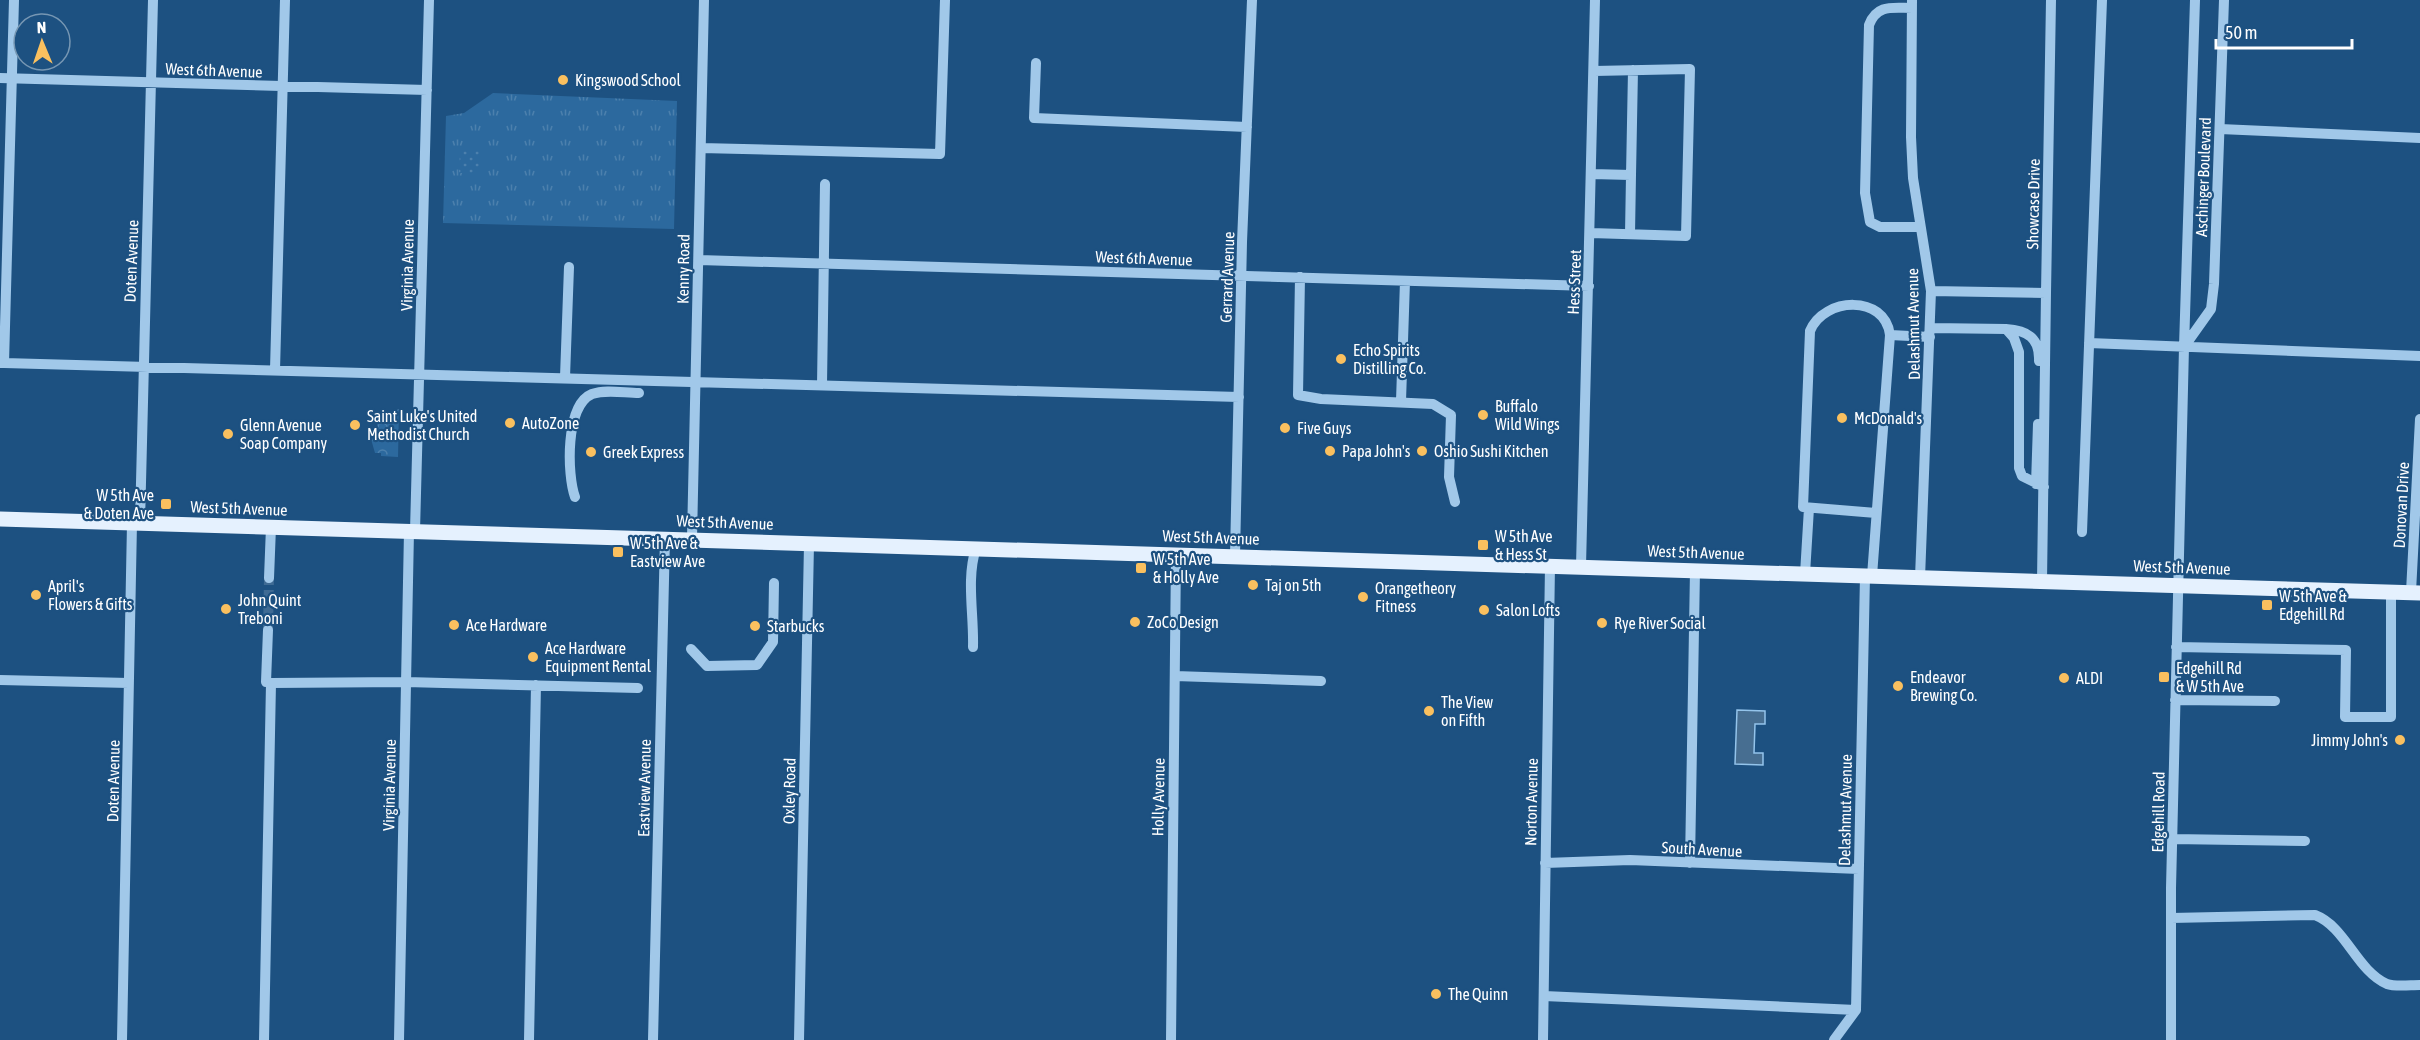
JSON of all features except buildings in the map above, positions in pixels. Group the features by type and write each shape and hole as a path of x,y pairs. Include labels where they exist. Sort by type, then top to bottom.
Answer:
{"main road":[{"name":"West 5th Avenue","path":"0,519 692,538 2416,592"}],"street":[{"path":"14,0 2,363 1239,397"},
{"name":"Doten Avenue","path":"122,1040 129,683 143,367 153,0"},
{"path":"275,370 285,0"},
{"name":"Virginia Avenue","path":"399,1040 406,682 419,373 429,0"},
{"name":"Kenny Road","path":"692,538 704,0"},
{"path":"701,148 940,154 945,0"},
{"name":"Gerrard Avenue","path":"1235,555 1241,276 1252,0"},
{"name":"Hess Street","path":"1581,566 1595,0"},
{"name":"Showcase Drive","path":"2040,486 2051,0"},
{"path":"2082,532 2102,0"},
{"name":"Aschinger Boulevard","path":"2177,584 2195,0"},
{"name":"Aschinger Boulevard","path":"2184,346 2211,309 2224,0"},
{"path":"1912,4 1881,9 1873,14 1869,25 1865,193 1870,222 1880,227 1920,227"},
{"name":"Delashmut Avenue","path":"1912,4 1911,137 1920,227 1931,291 1920,578"},
{"path":"1036,63 1034,118 1247,127"},
{"path":"1591,233 1686,236 1690,69 1594,71"},
{"path":"1630,234 1633,70"},
{"name":"West 6th Avenue","path":"0,78 427,90"},
{"path":"2220,129 2420,138"},
{"path":"1592,174 1631,175"},
{"path":"822,385 825,184"},
{"name":"West 6th Avenue","path":"699,260 1589,286"},
{"path":"565,377 569,267"},
{"path":"1300,278 1298,394 1321,399 1433,404 1451,415 1449,477 1455,502"},
{"path":"1401,401 1405,280"},
{"path":"1931,291 2046,293"},
{"path":"1876,513 1803,507 1809,344 1810,331 1817,320 1833,309 1849,304 1863,304 1887,324 1890,335 2020,330 2030,335 2037,344 2039,353 2042,581"},
{"path":"2006,329 2014,338 2019,352 2019,468 2022,476 2040,486"},
{"name":"Delashmut Avenue","path":"1856,1010 1858,869 1869,576 1890,335"},
{"path":"2089,343 2420,356"},
{"path":"575,497 570,483 572,427 582,402 590,395 601,392 639,393"},
{"name":"Donovan Drive","path":"2416,592 2414,550 2420,419"},
{"path":"1805,574 1809,508"},
{"path":"270,578 271,527"},
{"name":"Eastview Avenue","path":"652,1040 665,538"},
{"name":"Oxley Road","path":"799,1040 809,543"},
{"path":"973,647 974,611 969,569 976,548"},
{"name":"Holly Avenue","path":"1171,1040 1176,554"},
{"name":"Norton Avenue","path":"1543,1040 1550,565"},
{"path":"1690,863 1695,570"},
{"path":"691,649 707,666 757,665 773,642 774,583"},
{"name":"Edgehill Road","path":"2171,1040 2177,584"},
{"path":"2176,647 2346,650 2345,717 2391,717 2391,592"},
{"path":"266,682 268,630"},
{"path":"1175,676 1321,681"},
{"path":"0,680 129,683"},
{"path":"264,1040 271,683 406,682 638,688"},
{"path":"529,1040 536,685"},
{"path":"2175,700 2275,701"},
{"path":"2172,839 2305,841"},
{"name":"South Avenue","path":"1545,863 1580,860 1858,869"},
{"path":"2171,918 2315,915 2330,924 2372,974 2388,985 2420,985"},
{"path":"1544,996 1856,1010"},
{"path":"1834,1040 1856,1010"}],"green space":[{"path":"493,93 677,101 674,229 443,223 446,116 464,113"},
{"path":"460,150 481,150 481,173 459,173"},
{"path":"399,409 398,457 381,456 381,453 375,453 371,439 378,436 377,419"}],"shaded area":[{"path":"1737,710 1765,711 1765,724 1755,724 1754,753 1763,753 1763,765 1735,764"}],"tunnel":[{"path":"268,630 269,578"}],"place":[{"name":"Kingswood School","path":"563,80"},
{"name":"Echo Spirits Distilling Co.","path":"1341,359"},
{"name":"Buffalo Wild Wings","path":"1483,415"},
{"name":"McDonald's","path":"1842,418"},
{"name":"AutoZone","path":"510,423"},
{"name":"Saint Luke's United Methodist Church","path":"355,425"},
{"name":"Five Guys","path":"1285,428"},
{"name":"Glenn Avenue Soap Company","path":"228,434"},
{"name":"Papa John's","path":"1330,451"},
{"name":"Oshio Sushi Kitchen","path":"1422,451"},
{"name":"Greek Express","path":"591,452"},
{"name":"W 5th Ave & Doten Ave","path":"166,504"},
{"name":"W 5th Ave & Hess St","path":"1483,545"},
{"name":"W 5th Ave & Eastview Ave","path":"618,552"},
{"name":"W 5th Ave & Holly Ave","path":"1141,568"},
{"name":"Taj on 5th","path":"1253,585"},
{"name":"April's Flowers & Gifts","path":"36,595"},
{"name":"Orangetheory Fitness","path":"1363,597"},
{"name":"W 5th Ave & Edgehill Rd","path":"2267,605"},
{"name":"John Quint Treboni","path":"226,609"},
{"name":"Salon Lofts","path":"1484,610"},
{"name":"ZoCo Design","path":"1135,622"},
{"name":"Rye River Social","path":"1602,623"},
{"name":"Ace Hardware","path":"454,625"},
{"name":"Starbucks","path":"755,626"},
{"name":"Ace Hardware Equipment Rental","path":"533,657"},
{"name":"Edgehill Rd & W 5th Ave","path":"2164,677"},
{"name":"ALDI","path":"2064,678"},
{"name":"Endeavor Brewing Co.","path":"1898,686"},
{"name":"The View on Fifth","path":"1429,711"},
{"name":"Jimmy John's","path":"2400,740"},
{"name":"The Quinn","path":"1436,994"}]}
